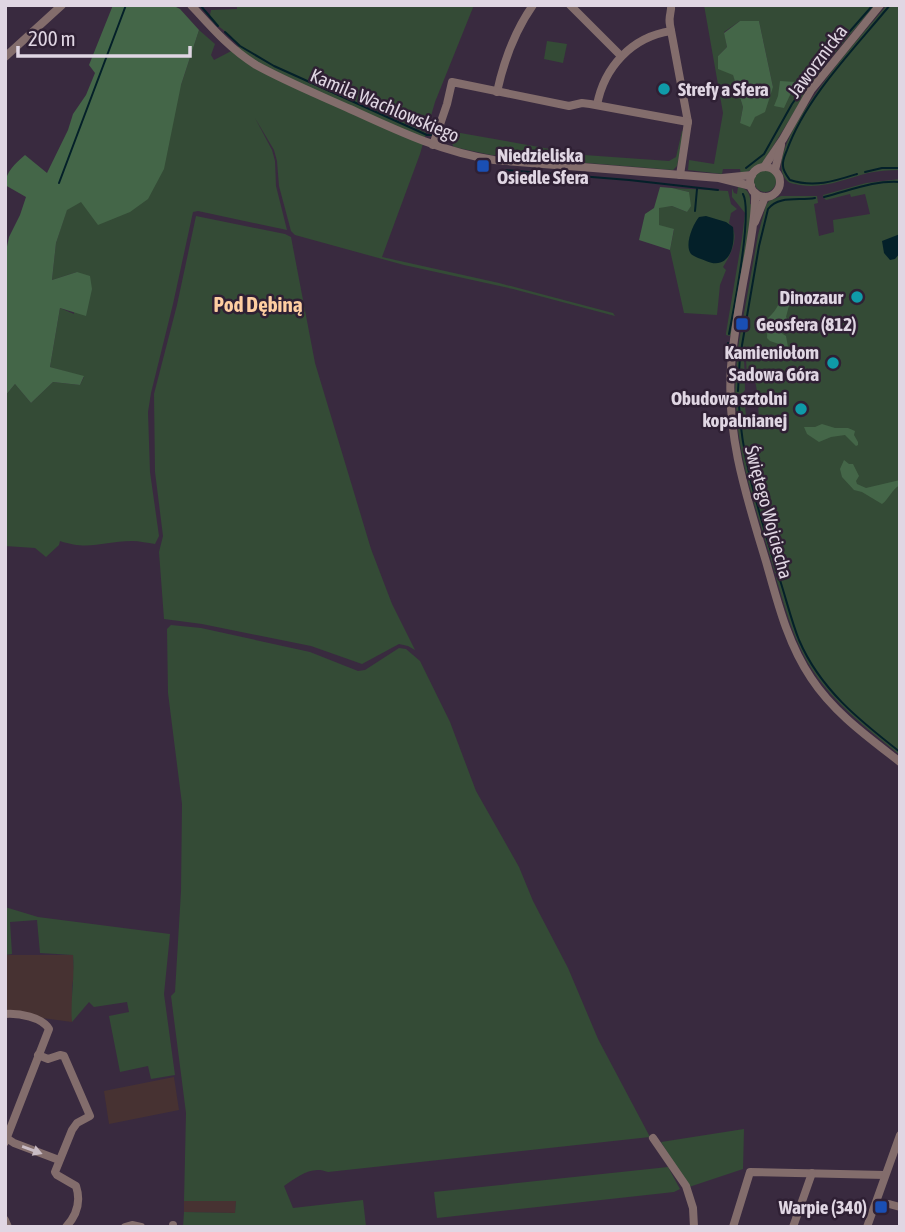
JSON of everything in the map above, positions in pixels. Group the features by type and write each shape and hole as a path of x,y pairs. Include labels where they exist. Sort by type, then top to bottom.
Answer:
{"street":[{"path":"5,57 62,5"},
{"name":"Kamila Wachlowskiego","path":"191,5 222,40 256,65 403,134 465,155 494,160 719,178 752,174"},
{"path":"497,92 507,53 533,5"},
{"path":"570,5 621,56"},
{"path":"671,5 668,17 688,122 680,175"},
{"name":"Jaworznicka","path":"764,166 811,90 880,5"},
{"path":"597,105 604,81 621,56 648,38 671,31"},
{"path":"433,145 452,82 569,106 582,103 597,105 688,122"},
{"name":"Jaworznicka","path":"775,170 783,139"},
{"path":"764,166 775,170 780,178 774,193 765,197 753,190 750,180 756,169 764,166"},
{"name":"Kamila Wachlowskiego","path":"719,178 753,190"},
{"name":"Świętego Wojciecha","path":"753,190 753,225 731,365 731,421 739,470 782,614 798,657 818,689 837,710 900,762"},
{"name":"Świętego Wojciecha","path":"753,225 765,197"},
{"path":"5,1014 23,1014 49,1026 50,1029 6,1139 59,1160"},
{"path":"38,1055 48,1059 64,1056 90,1116 77,1123 72,1130 55,1172 76,1186 79,1201 72,1220 66,1227"},
{"path":"867,1227 900,1135"},
{"path":"653,1138 686,1186 693,1208 694,1227"},
{"path":"733,1227 750,1172 885,1175"},
{"path":"793,1227 812,1173"},
{"path":"889,1203 900,1207"},
{"path":"5,1221 8,1227"},
{"path":"125,1227 141,1227"}],"shaded area":[{"path":"5,955 73,955 72,1022 5,1013"},
{"path":"174,1077 179,1110 109,1124 104,1091"},
{"path":"184,1201 236,1201 235,1213 184,1212"}],"green space":[{"path":"113,5 172,5 180,9 199,30 181,85 164,169 148,199 130,212 98,225 81,202 67,210 56,243 52,280 77,272 90,276 92,289 86,316 60,308 50,367 84,376 80,385 53,382 31,403 15,384 5,396 5,256 9,237 26,197 5,185 6,180 12,168 25,155 47,173 95,73 89,65"},
{"path":"237,5 474,5 435,102 420,154 382,257 499,283 613,313 615,316 513,289 404,265 295,235 291,231 279,186 274,150 255,118 272,150 276,186 287,230 193,212 148,412 150,472 159,536 155,544 122,541 80,545 60,541 46,557 35,548 5,546 5,396 15,384 31,403 53,382 80,385 84,377 50,367 60,308 74,314 77,272 52,280 56,243 67,209 81,201 181,85 199,30 215,44 211,55 214,60 239,47 231,36 212,21 210,15 211,10 237,9"},
{"path":"704,5 875,5 828,61 762,164 741,174 740,169 723,169 722,174 688,170 689,160 714,164 723,113","holes":["740,21 759,21 773,87 755,117 740,123 743,107 733,74 718,56 727,47 724,32"]},
{"path":"887,5 900,5 900,170 868,173 818,186 790,183 782,169 785,148 798,122 837,65"},
{"path":"740,21 759,21 773,87 765,112 755,117 750,127 740,123 743,107 733,75 718,69 718,56 727,47 724,33"},
{"path":"547,41 567,44 563,63 544,59"},
{"path":"780,81 796,82 784,108 774,106"},
{"path":"449,131 584,155 669,161 676,157 684,131 677,166 673,170 491,155 454,147"},
{"path":"765,170 775,177 776,181 769,191 765,192 755,185 754,181 761,171"},
{"path":"900,179 900,755 842,706 818,678 799,645 776,578 783,573 775,573 750,489 741,447 736,402 744,401 748,405 745,406 745,428 759,427 755,380 747,378 747,354 739,351 738,347 766,205 781,196 817,196 818,203 814,204 819,236 834,232 833,220 870,214 865,194 851,197 850,194 826,200 823,195 866,183"},
{"path":"660,187 689,192 691,206 687,212 672,206 659,208 659,225 674,229 670,250 639,240 645,214 654,208"},
{"path":"738,187 746,190 750,204 753,205 730,336 726,333 745,213 732,197 732,188 737,194"},
{"path":"672,188 728,191 731,204 737,209 731,213 729,223 733,228 734,239 732,251 723,267 726,270 720,285 717,315 684,313 670,250 674,230 659,226 659,207 672,206 687,212 689,192"},
{"path":"196,216 291,237 315,363 371,549 392,604 415,650 399,644 362,664 311,646 164,619 159,552 163,536 155,472 154,394"},
{"path":"787,289 792,294 786,317 792,326 779,326 778,331 786,336 788,347 767,338 768,318"},
{"path":"739,354 744,356 745,390 742,394 735,393"},
{"path":"822,424 855,431 858,445 845,435 819,442 807,434 804,427"},
{"path":"844,460 853,464 859,476 857,484 866,488 900,480 900,485 882,504 854,490 842,477 840,469"},
{"path":"171,625 201,628 310,652 358,671 365,670 399,648 406,649 420,661 450,722 476,791 519,867 533,901 568,968 598,1039 650,1137 328,1172 316,1170 304,1173 284,1186 293,1208 363,1200 366,1226 183,1227 184,1212 235,1213 236,1201 184,1201 186,1113 171,996 175,992 181,891 182,804 168,693 167,629"},
{"path":"5,907 38,917 170,934 164,994 175,1075 151,1079 148,1066 120,1072 109,1016 129,1012 127,1002 94,1007 89,1002 72,1022 73,955 40,953 37,920 10,922 12,954 5,955"},
{"path":"744,1129 743,1169 689,1187 661,1142"},
{"path":"668,1167 680,1189 674,1192 437,1218 434,1192"}],"water":[{"path":"706,216 733,227 732,249 720,263 698,258 689,250 694,224 699,217"},
{"path":"900,234 900,253 890,260 884,253 882,241"}],"waterway":[{"path":"59,183 126,5"},
{"path":"200,5 218,26"},
{"path":"822,63 873,5"},
{"path":"857,174 824,183 799,182 790,180 783,162 795,130 818,92 890,5"},
{"path":"225,32 240,46 274,66 427,135 431,135 437,120"},
{"path":"746,168 764,154 792,104 817,69"},
{"path":"865,172 900,168"},
{"path":"504,170 718,190"},
{"path":"824,197 871,184 900,182"},
{"path":"695,211 697,189"},
{"path":"729,334 744,240 746,220 743,194"},
{"path":"741,351 768,209 783,200 815,198"},
{"path":"727,347 728,343"},
{"path":"738,391 740,355"},
{"path":"739,405 748,469 777,572"},
{"path":"779,577 799,640 818,674 842,702 900,752"}],"place":[{"name":"Strefy a Sfera","path":"664,89"},
{"name":"Niedzieliska Osiedle Sfera","path":"483,166"},
{"name":"Dinozaur","path":"857,297"},
{"name":"Geosfera (812)","path":"742,324"},
{"name":"Kamieniołom Sadowa Góra","path":"833,363"},
{"name":"Obudowa sztolni kopalnianej","path":"801,409"},
{"name":"Warpie (340)","path":"881,1207"}],"district":[{"name":"Pod Dębiną","path":"258,305"}]}
